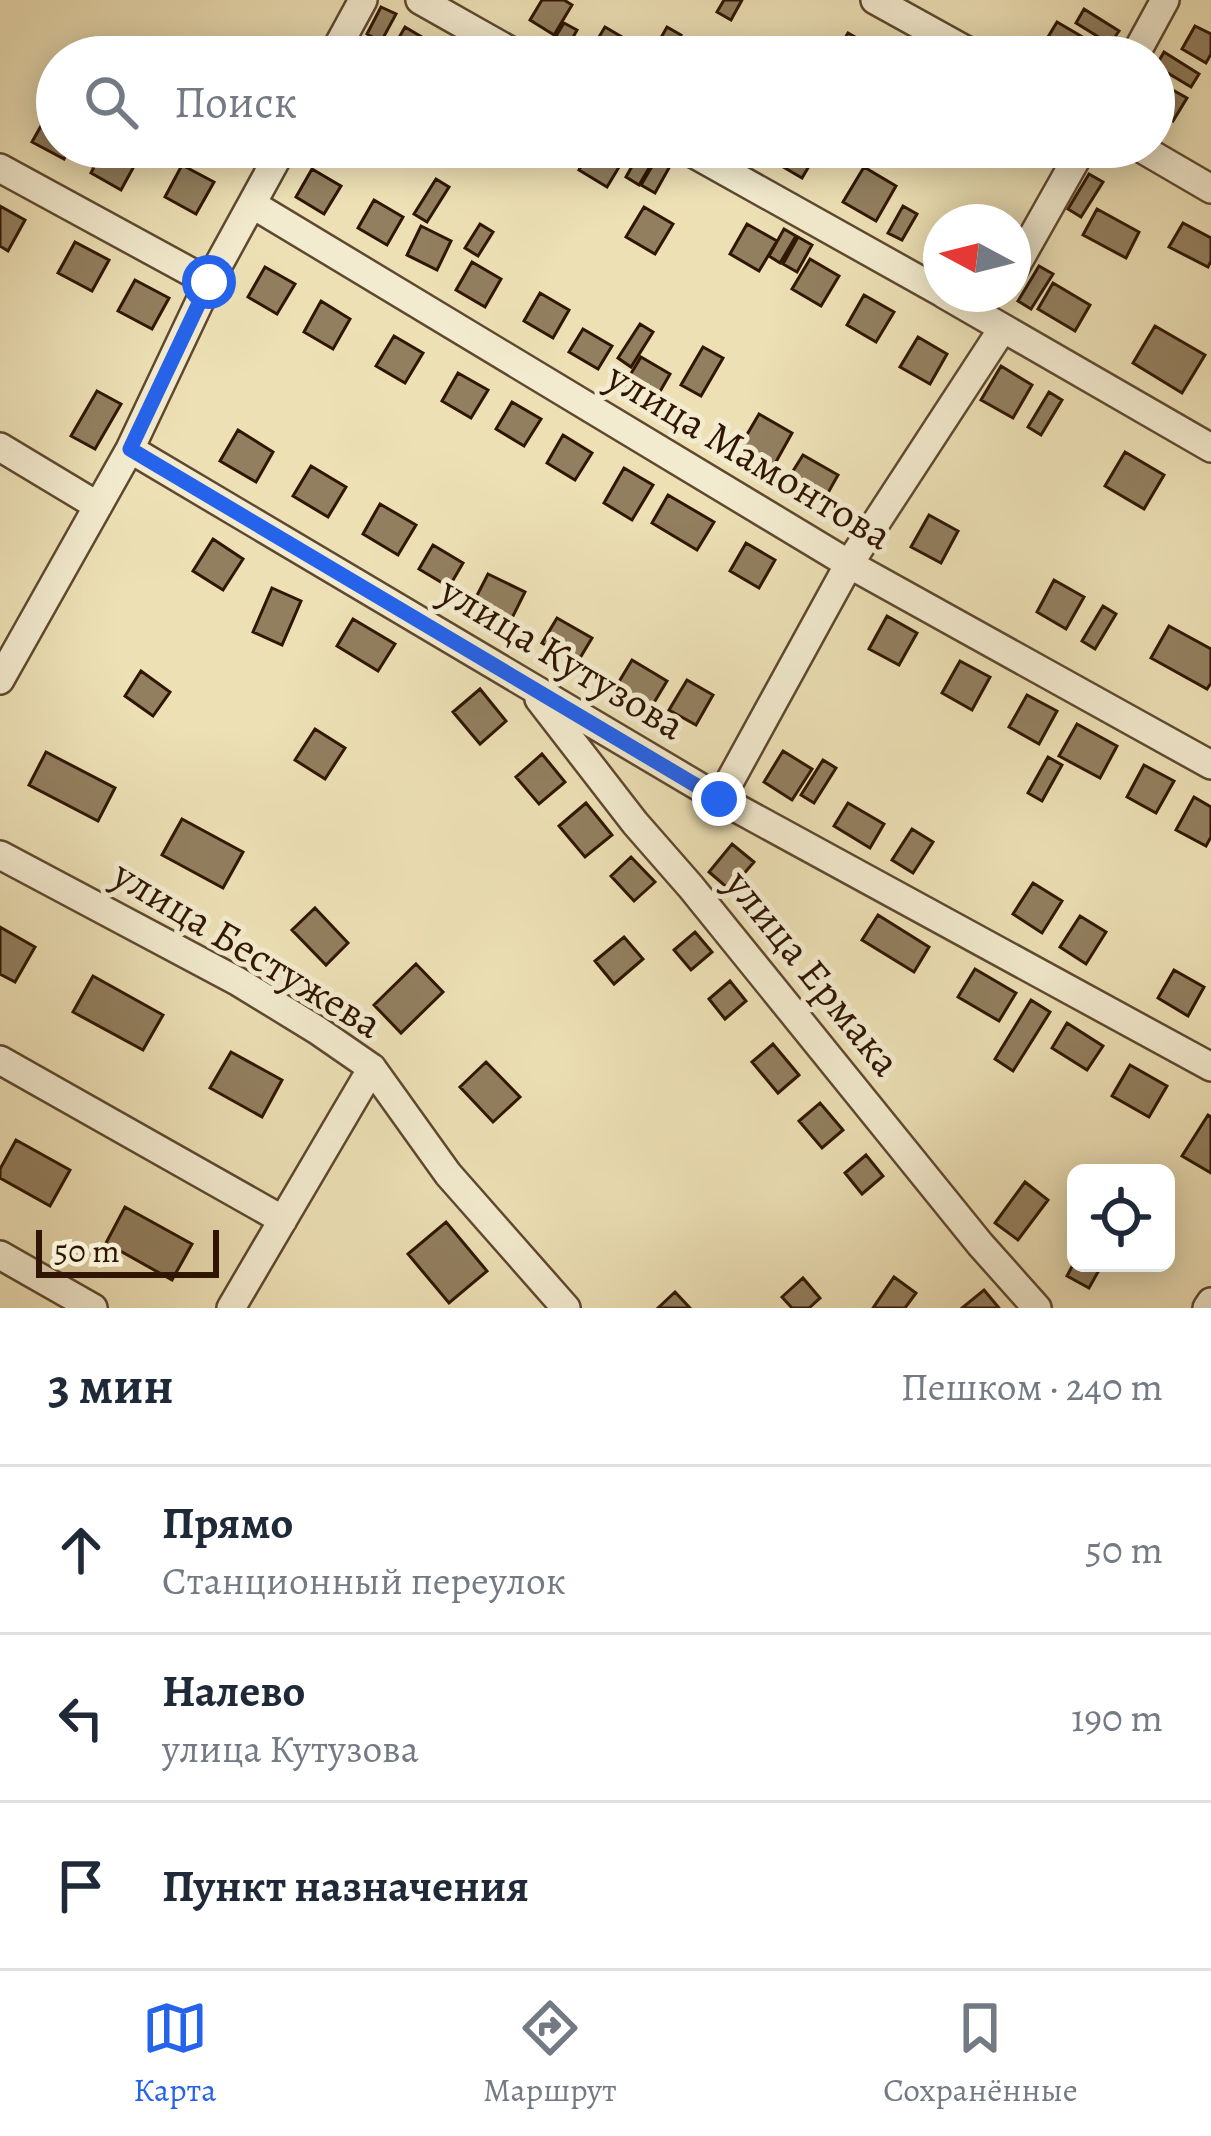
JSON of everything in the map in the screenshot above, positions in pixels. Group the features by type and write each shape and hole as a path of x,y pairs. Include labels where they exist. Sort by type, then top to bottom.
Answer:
{"street":[{"path":"343,36 363,0"},
{"path":"420,0 484,36"},
{"path":"875,0 940,36"},
{"path":"1145,36 1165,0"},
{"path":"0,168 209,282"},
{"path":"0,680 9,644 130,449 209,282 272,168"},
{"path":"719,168 923,282"},
{"path":"1031,240 1072,168"},
{"path":"1175,168 1211,189"},
{"name":"улица Мамонтова","path":"252,204 849,564 1211,765"},
{"path":"719,799 996,313 1211,448"},
{"path":"0,447 98,506"},
{"name":"улица Кутузова","path":"130,449 719,799 1211,1067"},
{"name":"улица Ермака","path":"529,686 635,823 1037,1308"},
{"name":"улица Бестужева","path":"0,855 237,981 372,1068 448,1174 566,1308"},
{"path":"0,1060 283,1220"},
{"path":"231,1308 372,1068"},
{"path":"0,1255 93,1308"}],"building":[{"path":"542,0 564,0 572,5 554,35 530,20"},
{"path":"724,0 742,0 731,20 717,12"},
{"path":"381,7 396,14 384,36 367,34"},
{"path":"1084,9 1119,31 1116,36 1097,36 1076,23"},
{"path":"1057,22 1081,36 1049,36"},
{"path":"564,23 577,30 574,36 556,36"},
{"path":"1195,26 1211,34 1206,63 1182,49"},
{"path":"405,27 420,36 400,36"},
{"path":"605,27 620,36 600,36"},
{"path":"667,27 681,35 680,36 662,36"},
{"path":"1175,59 1199,74 1191,87 1175,77"},
{"path":"1175,91 1187,98 1175,118"},
{"path":"94,168 133,168 121,190 91,173"},
{"path":"180,168 214,182 196,214 165,197"},
{"path":"580,168 618,168 607,187"},
{"path":"631,168 649,168 639,185 626,177"},
{"path":"651,168 669,168 655,193 641,185"},
{"path":"785,168 808,168 802,178"},
{"path":"863,168 896,186 876,221 843,202"},
{"path":"312,169 341,186 324,214 296,197"},
{"path":"1089,174 1103,182 1081,217 1068,209"},
{"path":"436,179 449,187 427,222 414,214"},
{"path":"374,200 403,217 387,245 358,228"},
{"path":"0,206 25,220 8,251 0,246"},
{"path":"903,206 917,214 902,240 888,233"},
{"path":"644,207 673,224 655,254 626,237"},
{"path":"1097,209 1139,232 1126,258 1083,235"},
{"path":"1183,223 1211,238 1208,267 1169,247"},
{"path":"480,224 493,232 478,256 465,248"},
{"path":"747,224 777,241 759,271 730,254"},
{"path":"421,226 451,241 437,270 407,255"},
{"path":"784,229 796,236 780,263 769,256"},
{"path":"798,237 812,245 797,272 783,264"},
{"path":"75,242 109,260 92,291 58,273"},
{"path":"810,259 839,276 821,306 792,289"},
{"path":"472,262 501,279 485,307 456,290"},
{"path":"1039,266 1053,274 1031,309 1031,279"},
{"path":"265,267 295,284 277,314 248,297"},
{"path":"135,280 169,298 152,329 118,311"},
{"path":"1053,283 1090,305 1075,331 1038,309"},
{"path":"540,293 569,310 553,338 524,321"},
{"path":"864,295 894,312 876,342 847,325"},
{"path":"321,301 350,319 333,349 304,332"},
{"path":"640,324 653,332 631,367 618,358"},
{"path":"1155,326 1205,355 1182,393 1133,363"},
{"path":"583,329 612,346 598,369 569,352"},
{"path":"394,336 423,353 405,383 376,366"},
{"path":"918,337 947,354 930,384 900,367"},
{"path":"703,347 723,358 701,396 681,385"},
{"path":"641,357 670,374 654,402 624,385"},
{"path":"1001,366 1032,385 1013,418 981,400"},
{"path":"458,373 488,390 471,418 442,401"},
{"path":"97,391 121,404 95,449 71,436"},
{"path":"1049,392 1062,400 1041,435 1028,427"},
{"path":"512,402 541,419 524,446 496,429"},
{"path":"759,414 792,433 772,469 738,450"},
{"path":"238,430 273,452 256,482 220,461"},
{"path":"563,435 592,453 575,480 547,463"},
{"path":"1125,452 1164,475 1144,509 1105,486"},
{"path":"803,455 838,475 824,500 788,479"},
{"path":"311,466 346,487 328,517 293,496"},
{"path":"624,468 653,485 632,520 604,503"},
{"path":"668,495 714,522 697,550 652,523"},
{"path":"380,504 416,525 398,555 363,534"},
{"path":"929,515 958,531 941,563 911,547"},
{"path":"213,539 243,559 223,590 193,571"},
{"path":"746,543 775,560 759,588 730,571"},
{"path":"433,545 463,563 449,587 419,569"},
{"path":"488,574 525,592 509,624 472,605"},
{"path":"1054,580 1084,597 1066,629 1037,612"},
{"path":"272,588 301,601 282,645 253,632"},
{"path":"1103,606 1116,614 1095,649 1082,641"},
{"path":"887,616 917,633 899,665 869,649"},
{"path":"557,618 592,638 577,663 542,643"},
{"path":"353,619 395,644 378,671 337,646"},
{"path":"1169,626 1211,649 1207,689 1151,658"},
{"path":"632,660 667,681 649,711 614,690"},
{"path":"960,661 990,677 972,710 942,693"},
{"path":"141,671 170,692 153,716 125,696"},
{"path":"687,680 713,695 696,725 669,710"},
{"path":"480,689 506,721 480,744 453,712"},
{"path":"1027,695 1057,711 1039,744 1009,727"},
{"path":"1077,724 1117,746 1100,778 1059,756"},
{"path":"315,729 345,748 325,779 295,760"},
{"path":"783,751 812,769 792,800 764,782"},
{"path":"46,752 115,788 98,821 29,785"},
{"path":"542,754 565,782 539,804 516,777"},
{"path":"1048,757 1062,765 1042,801 1028,793"},
{"path":"823,760 836,768 814,803 801,795"},
{"path":"1144,765 1174,781 1156,813 1127,797"},
{"path":"1194,797 1211,807 1211,837 1206,846 1176,830"},
{"path":"586,803 612,835 585,857 559,826"},
{"path":"848,803 884,824 870,848 834,826"},
{"path":"182,819 243,852 223,888 162,855"},
{"path":"912,829 933,842 913,873 892,860"},
{"path":"732,844 754,862 730,890 709,872"},
{"path":"631,857 655,882 634,901 611,876"},
{"path":"1033,883 1062,901 1042,933 1013,914"},
{"path":"315,908 348,943 326,965 292,930"},
{"path":"878,915 929,947 914,972 862,940"},
{"path":"1080,916 1106,932 1086,964 1060,947"},
{"path":"0,927 35,947 15,982 0,974"},
{"path":"695,932 712,952 691,970 674,950"},
{"path":"624,937 643,959 614,984 595,961"},
{"path":"416,964 443,992 401,1033 374,1005"},
{"path":"975,969 1016,993 999,1021 958,997"},
{"path":"1174,970 1204,987 1188,1016 1158,998"},
{"path":"93,976 163,1015 143,1050 73,1012"},
{"path":"730,981 746,1001 725,1019 709,999"},
{"path":"1031,1000 1050,1012 1013,1071 995,1059"},
{"path":"1067,1023 1103,1046 1087,1070 1052,1048"},
{"path":"773,1044 799,1075 778,1093 752,1062"},
{"path":"231,1052 282,1080 262,1117 210,1088"},
{"path":"486,1062 520,1097 493,1122 460,1087"},
{"path":"1130,1065 1167,1086 1149,1117 1112,1096"},
{"path":"820,1103 843,1130 822,1148 799,1121"},
{"path":"1208,1115 1211,1117 1211,1173 1182,1156"},
{"path":"16,1140 70,1170 50,1206 0,1178"},
{"path":"866,1155 883,1176 862,1194 845,1173"},
{"path":"1025,1182 1048,1200 1018,1240 995,1223"},
{"path":"125,1207 192,1244 172,1280 106,1243"},
{"path":"446,1222 487,1271 449,1303 408,1254"},
{"path":"1069,1272 1098,1272 1089,1288 1067,1276"},
{"path":"894,1277 916,1293 905,1308 873,1308"},
{"path":"803,1278 820,1298 809,1308 792,1308 782,1297"},
{"path":"984,1290 999,1308 962,1308"},
{"path":"675,1292 690,1308 658,1308"}],"route":[{"path":"209,282 130,449 719,799"}]}
